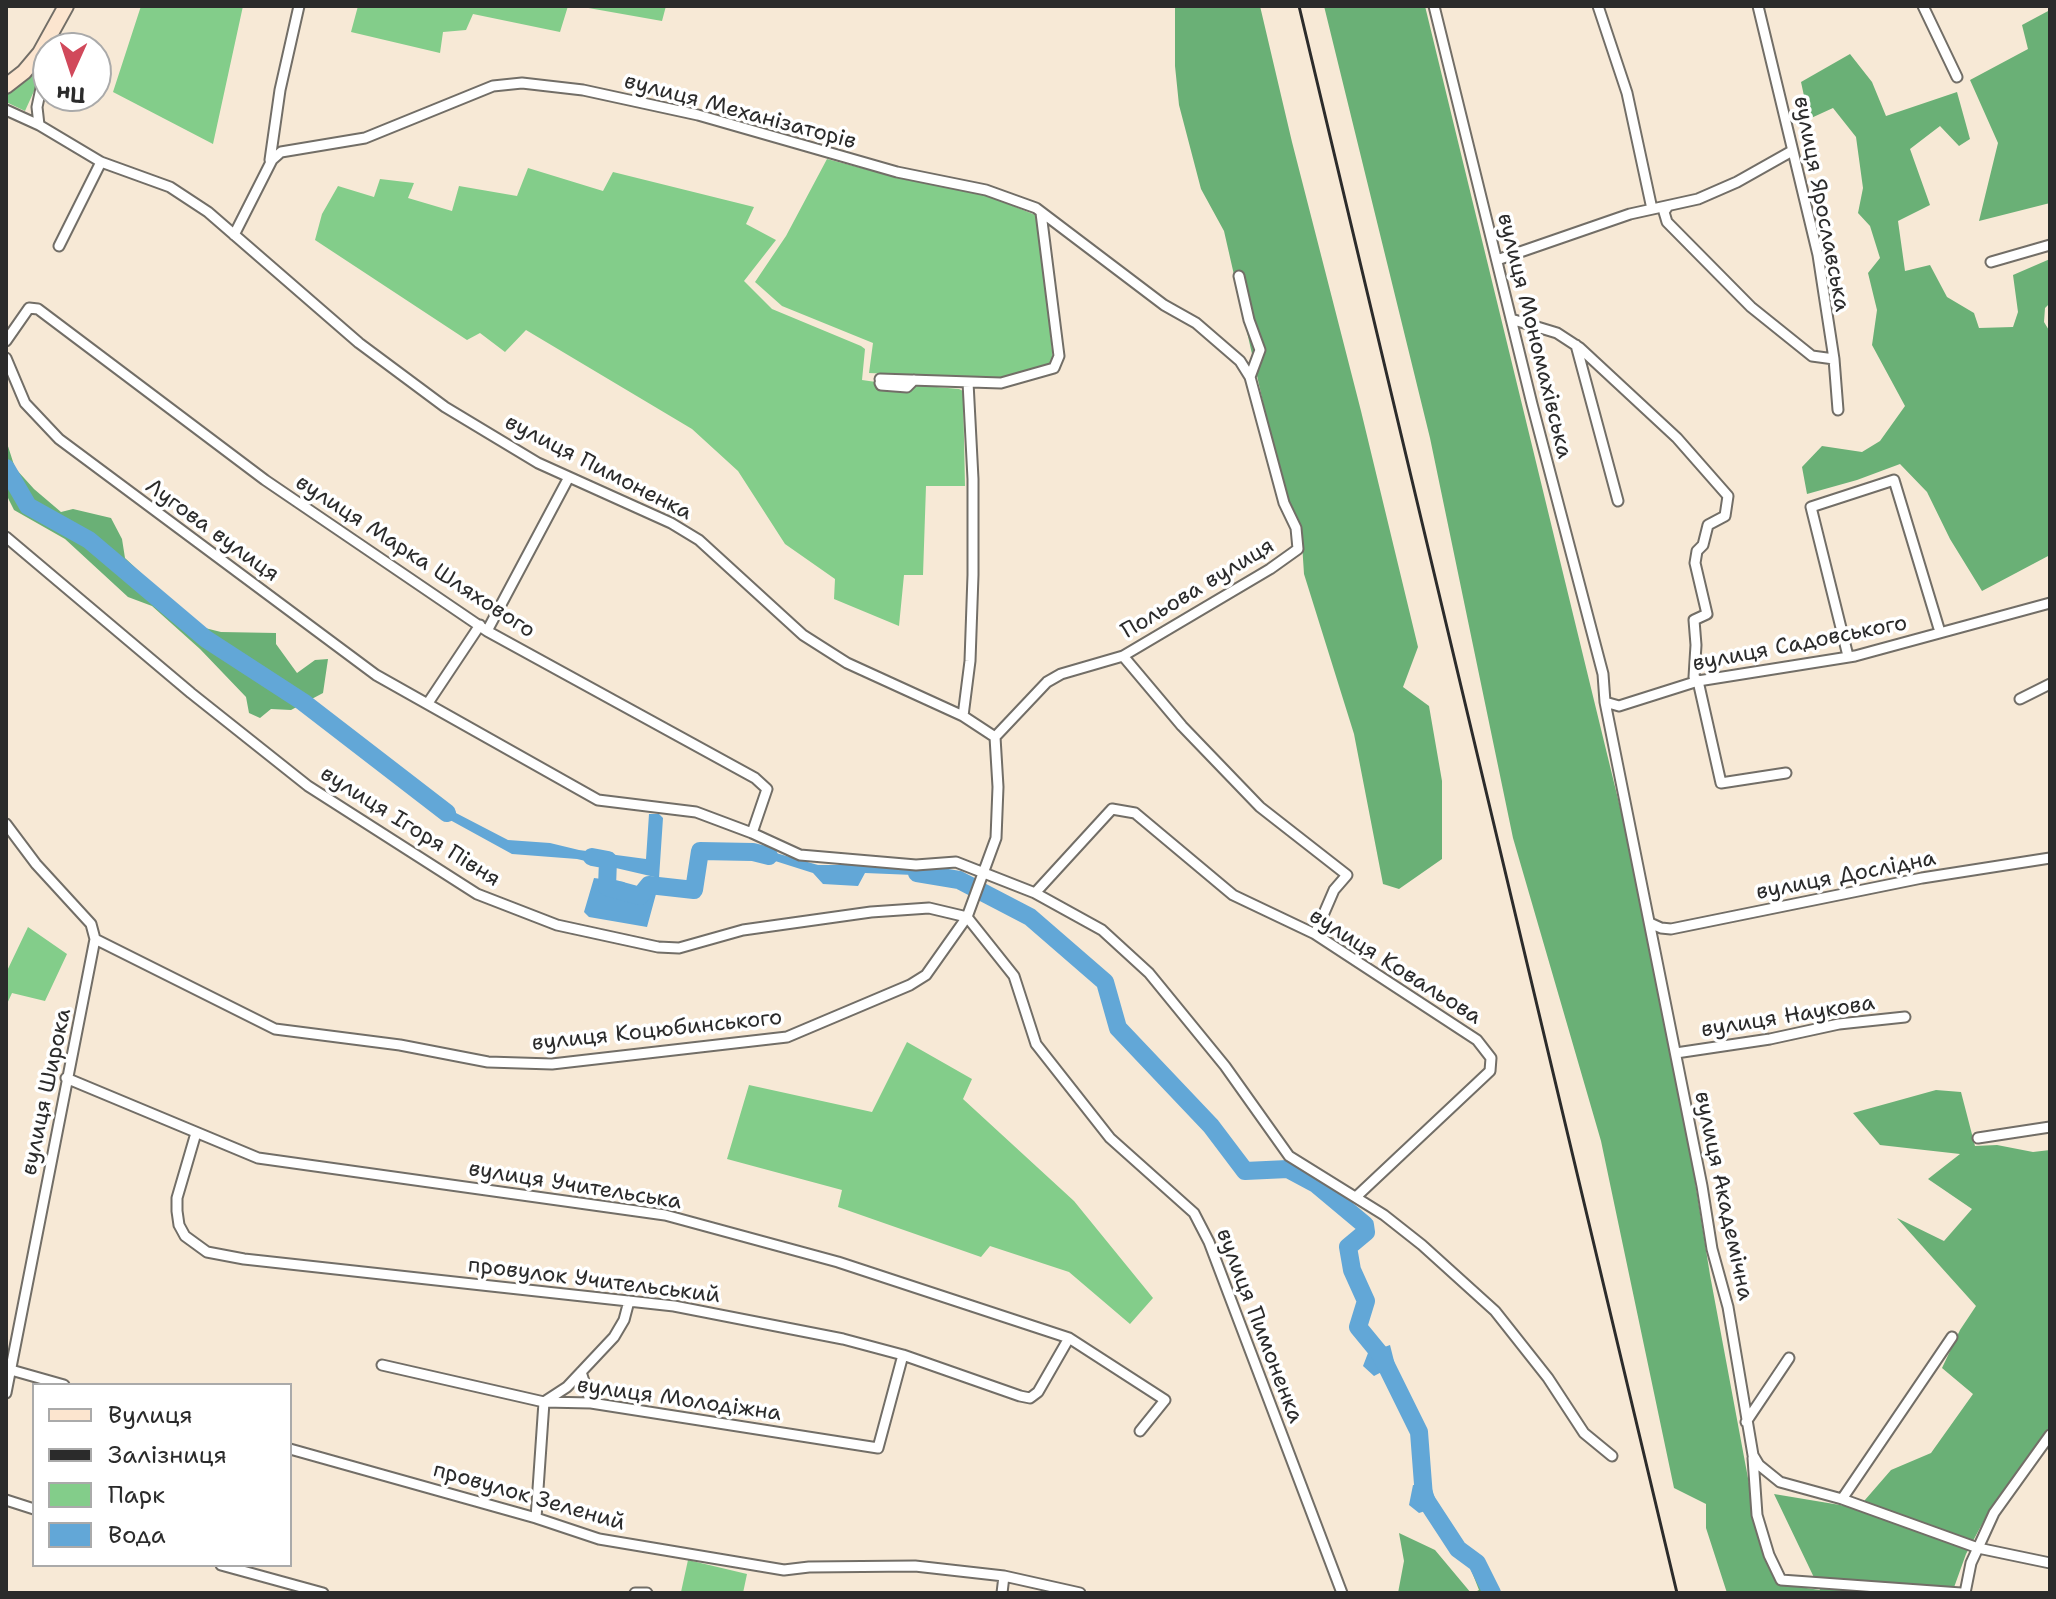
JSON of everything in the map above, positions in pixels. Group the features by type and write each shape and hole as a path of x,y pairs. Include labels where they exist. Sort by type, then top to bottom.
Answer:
{"street":[{"path":"52,32 66,6"},
{"path":"269,166 280,90 299,6"},
{"name":"вулиця Мономахівська","path":"1434,6 1603,674 1605,702"},
{"path":"1598,6 1627,93 1652,209"},
{"name":"вулиця Ярославська","path":"1758,6 1818,255 1834,359 1838,410"},
{"path":"1923,6 1957,77"},
{"path":"6,86 32,62"},
{"name":"вулиця Механізаторів","path":"289,150 351,141 380,133 493,86 537,84 583,90 698,115 897,172 986,190 1030,205 1164,305"},
{"name":"вулиця Пимоненка","path":"6,110 39,125 101,162 170,187 208,212 359,343 445,407 538,463 671,523 699,540 803,635 847,663 963,716 995,737"},
{"path":"38,112 39,125"},
{"path":"273,143 277,150 289,150"},
{"path":"234,235 276,155 289,150"},
{"path":"1497,260 1630,214 1698,199 1737,182 1792,151"},
{"path":"59,246 101,162"},
{"path":"1668,206 1664,212 1667,222 1751,307 1812,356 1834,359"},
{"path":"914,380 1009,383 1048,372 1057,363 1058,349 1041,213"},
{"path":"1044,242 1063,230"},
{"path":"1991,262 2050,245"},
{"path":"1239,276 1260,350 1250,377"},
{"name":"Польова вулиця","path":"995,737 1047,682 1061,674 1123,656 1270,569 1298,549 1296,528 1284,503 1250,377 1240,361 1196,323 1164,305"},
{"name":"вулиця Марка Шляхового","path":"6,341 29,308 38,309 265,480 483,628 755,778 767,789 752,833"},
{"path":"1511,319 1557,333 1576,345 1677,438 1728,496 1725,516 1708,525 1703,545 1697,551 1695,563 1707,614 1694,620 1694,677 1698,681 1721,783 1786,773"},
{"path":"1576,345 1618,501"},
{"name":"Лугова вулиця","path":"6,358 25,403 59,439 376,675 598,800 696,812 752,833"},
{"path":"963,716 970,661 973,575 973,467 968,382"},
{"path":"428,703 483,628 569,477"},
{"path":"1848,656 1811,507 1894,480 1940,632"},
{"name":"вулиця Ігоря Півня","path":"6,537 191,693 308,786 477,894 557,925 658,947 679,948 743,930 871,912 929,908 967,917"},
{"name":"вулиця Садовського","path":"1605,702 1614,706 1625,705 1698,681 1848,656 2050,603"},
{"path":"1123,656 1182,726 1260,807 1347,875 1334,890 1315,934"},
{"path":"2020,699 2050,684"},
{"name":"вулиця Академічна","path":"1605,702 1712,1249 1728,1307 1753,1455 1757,1515 1769,1555 1781,1580 1963,1593"},
{"path":"1611,728 1615,714 1625,705"},
{"path":"967,917 996,838 998,787 995,737"},
{"name":"вулиця Ковальова","path":"1035,893 1112,809 1135,813 1233,895 1315,934 1477,1040 1491,1058 1490,1071 1357,1196"},
{"path":"6,824 36,864 91,924 95,939"},
{"path":"752,833 800,855 916,865 956,862 1035,893 1102,930 1149,973 1225,1066 1289,1156 1357,1196 1422,1245 1495,1311 1548,1378 1584,1433 1612,1456"},
{"name":"вулиця Дослідна","path":"1666,929 1922,878 2050,858"},
{"name":"вулиця Пимоненка","path":"967,917 1014,976 1036,1044 1110,1138 1194,1213 1209,1242 1342,1593"},
{"name":"вулиця Коцюбинського","path":"95,939 275,1029 400,1045 488,1062 552,1064 787,1037 807,1030 926,975 967,917"},
{"path":"1650,923 1666,929"},
{"path":"1653,941 1657,934 1666,929"},
{"name":"вулиця Широка","path":"6,1393 95,939"},
{"name":"вулиця Наукова","path":"1676,1053 1770,1039 1839,1024 1905,1017"},
{"name":"вулиця Учительська","path":"66,1078 258,1158 665,1215 838,1262 1069,1338 1165,1400 1140,1431"},
{"path":"1978,1138 2050,1127"},
{"name":"провулок Учительський","path":"196,1133 177,1198 177,1211 179,1225 193,1244 207,1252 244,1259 705,1312 843,1339 903,1355 1030,1398 1038,1392 1069,1338"},
{"path":"536,1518 544,1402 567,1387 614,1337 624,1320 629,1301"},
{"path":"1842,1499 1952,1337"},
{"name":"вулиця Молодіжна","path":"382,1365 544,1402 591,1403 878,1448 903,1355"},
{"path":"1746,1422 1789,1358"},
{"path":"11,1370 57,1383"},
{"path":"581,1372 591,1403"},
{"path":"1963,1593 1971,1563 1994,1513 2050,1435"},
{"name":"провулок Зелений","path":"292,1450 536,1518 599,1539 784,1570 915,1566 1004,1576 1080,1593"},
{"path":"1753,1455 1759,1465 1780,1482 1842,1499 1978,1548 2050,1563"},
{"path":"6,1500 32,1508"},
{"path":"228,1567 323,1593"},
{"path":"1002,1593 1004,1576"},
{"path":"635,1593 647,1593"}],"green space":[{"path":"141,6 243,6 213,144 113,92"},
{"path":"358,6 568,6 560,32 473,14 466,30 443,32 440,53 351,32"},
{"path":"577,6 666,6 662,21"},
{"path":"1175,6 1260,6 1418,647 1403,687 1429,706 1442,781 1442,859 1399,889 1383,884 1354,734 1304,574 1301,528 1283,490 1224,231 1201,189 1179,105 1175,66"},
{"path":"1324,6 1425,6 1664,988 1710,1275 1759,1537 1779,1584 1820,1590 1774,1494 1858,1508 1891,1470 1931,1453 1973,1394 1942,1368 1960,1330 1976,1306 1897,1218 1944,1241 1972,1209 1928,1179 1960,1154 1880,1145 1853,1113 1936,1090 1961,1092 1975,1146 1997,1145 2033,1152 2050,1150 2050,1445 2043,1441 1989,1511 1966,1554 1952,1593 1727,1593 1706,1528 1706,1504 1674,1488 1601,1141 1513,838 1430,438"},
{"path":"2050,10 2050,203 1979,221 1998,143 1970,80 2028,49 2022,25"},
{"path":"1850,54 1872,82 1886,116 1957,92 1970,139 1959,146 1940,126 1910,149 1930,205 1898,221 1905,271 1930,265 1947,297 1974,313 1979,328 2013,327 2018,312 2013,275 2050,259 2050,303 2045,308 2044,322 2050,332 2050,555 1982,591 1950,539 1927,492 1900,464 1807,494 1802,467 1822,446 1862,452 1880,441 1905,406 1872,345 1877,310 1868,273 1880,258 1870,226 1858,213 1863,188 1856,137 1833,108 1809,119 1801,82"},
{"path":"32,69 32,96 25,111 6,102 6,95 25,82 25,75"},
{"path":"827,159 907,180 983,194 1038,216 1053,360 1049,366 1005,379 869,373 873,343 782,306 755,282 786,236"},
{"path":"528,168 603,191 613,172 754,207 746,224 776,240 744,281 772,309 861,346 865,349 862,380 876,382 879,389 908,392 914,385 963,391 965,486 926,486 923,575 904,575 899,626 834,599 835,579 785,544 738,471 692,429 526,330 505,352 480,333 467,340 315,240 322,214 338,186 374,197 380,179 414,183 408,198 452,211 459,186 517,196"},
{"path":"6,440 15,468 61,512 73,509 111,518 122,539 125,558 197,626 221,632 276,633 276,644 297,673 315,660 328,659 323,693 291,710 271,709 260,718 249,713 246,697 200,649 152,606 128,597 65,539 14,510 6,494"},
{"path":"28,927 67,954 45,1001 12,993 6,1006 6,973"},
{"path":"907,1042 972,1079 963,1099 1074,1201 1153,1298 1130,1324 1069,1272 990,1246 981,1257 838,1207 842,1190 727,1159 749,1085 872,1112"},
{"path":"1399,1533 1435,1550 1471,1593 1398,1593 1404,1561"},
{"path":"688,1560 747,1574 743,1593 681,1592"},
{"path":"1468,1562 1486,1567 1495,1593 1473,1593 1479,1590"}],"water":[{"path":"429,799 508,840 550,843 646,859 649,814 659,814 663,818 659,878 577,859 512,854 430,809"},
{"path":"748,845 818,865 949,873 938,876 865,873 858,886 823,884 813,873 772,860 759,862 744,858"},
{"path":"594,878 624,882 630,889 653,889 656,894 647,927 589,917 584,912"},
{"path":"1390,1345 1395,1365 1374,1376 1363,1366 1368,1353"},
{"path":"1413,1485 1431,1486 1438,1507 1419,1513 1409,1505"}],"waterway":[{"path":"6,468 28,506 89,540 206,639 303,702 447,813"},
{"path":"592,857 608,860 607,887 640,896 649,885 694,890 700,851 753,852 769,856"},
{"path":"917,873 959,880 1030,917 1105,982 1118,1028 1211,1126 1245,1171 1288,1169 1316,1184 1365,1225 1366,1232 1348,1247 1352,1270 1366,1301 1358,1327 1381,1355 1419,1432 1424,1497 1458,1549 1477,1563 1492,1593"}],"railway":[{"path":"1299,6 1677,1593"}]}
